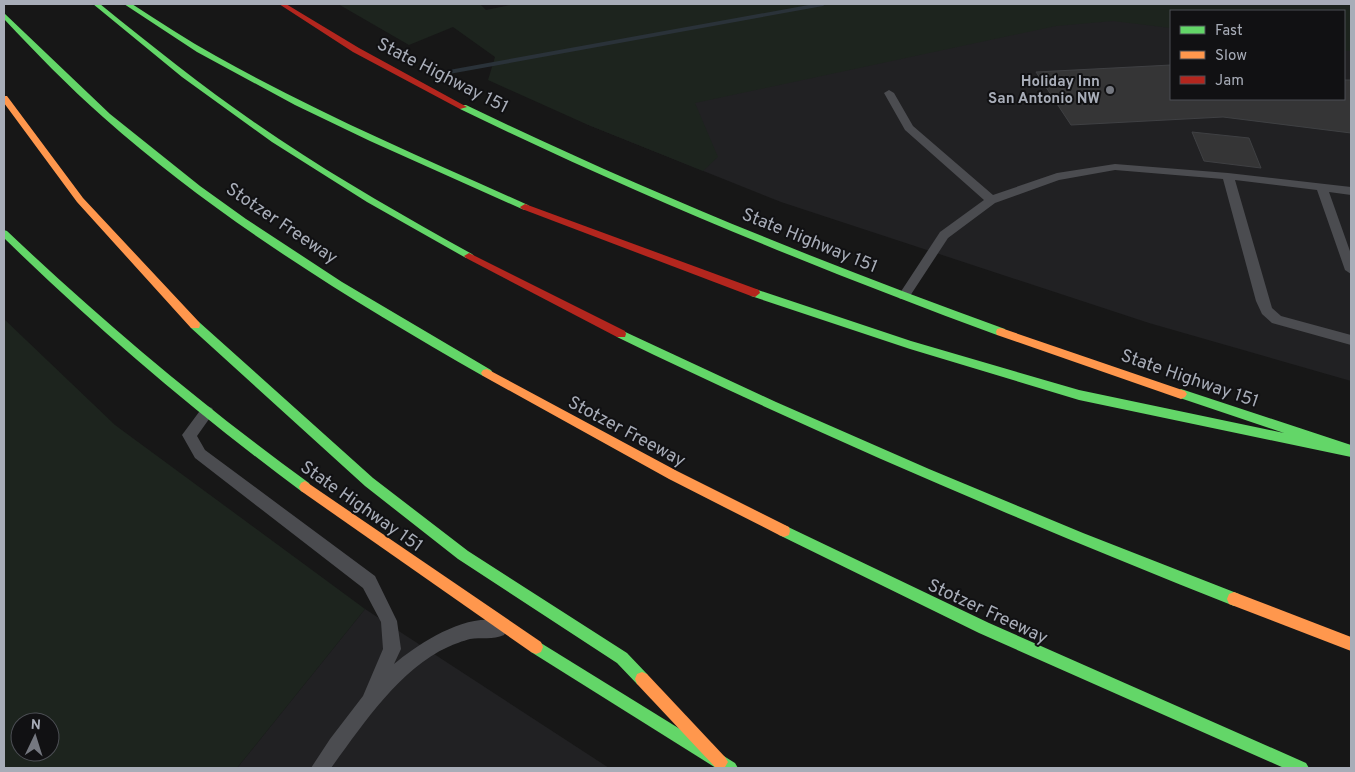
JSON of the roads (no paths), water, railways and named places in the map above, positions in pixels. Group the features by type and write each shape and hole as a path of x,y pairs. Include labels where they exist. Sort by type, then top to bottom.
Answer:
{"main road":[{"path":"96,4 145,46 194,83 298,154 434,236 561,304 731,387 940,481 1108,550 1351,644"},
{"path":"128,4 178,37 305,108 536,212 703,275 910,345 1080,395 1351,451"},
{"name":"State Highway 151","path":"287,5 381,63 540,144 714,220 904,296 1087,362 1351,451"},
{"name":"Stotzer Freeway","path":"4,15 80,92 180,174 306,263 425,337 644,460 889,585 1134,697 1301,768"},
{"path":"4,98 45,156 86,206 194,324 256,382 370,482 463,555 622,658 725,765"},
{"name":"State Highway 151","path":"4,233 102,325 207,412 342,514 511,630 725,765"}],"lane":[{"path":"889,94 909,128 991,200"},
{"path":"904,296 944,235 991,200 1056,177 1115,167 1228,176 1351,191"},
{"path":"1228,176 1262,301 1267,311 1278,320 1351,340"},
{"path":"1322,188 1351,270"},
{"path":"207,412 188,435 200,454 369,582 389,621 392,649 371,699"},
{"path":"320,768 371,699 422,652 466,630 488,628 511,630"}],"waterway":[{"path":"449,72 823,4"}],"place":[{"name":"Holiday Inn San Antonio NW","path":"1110,90"}]}
